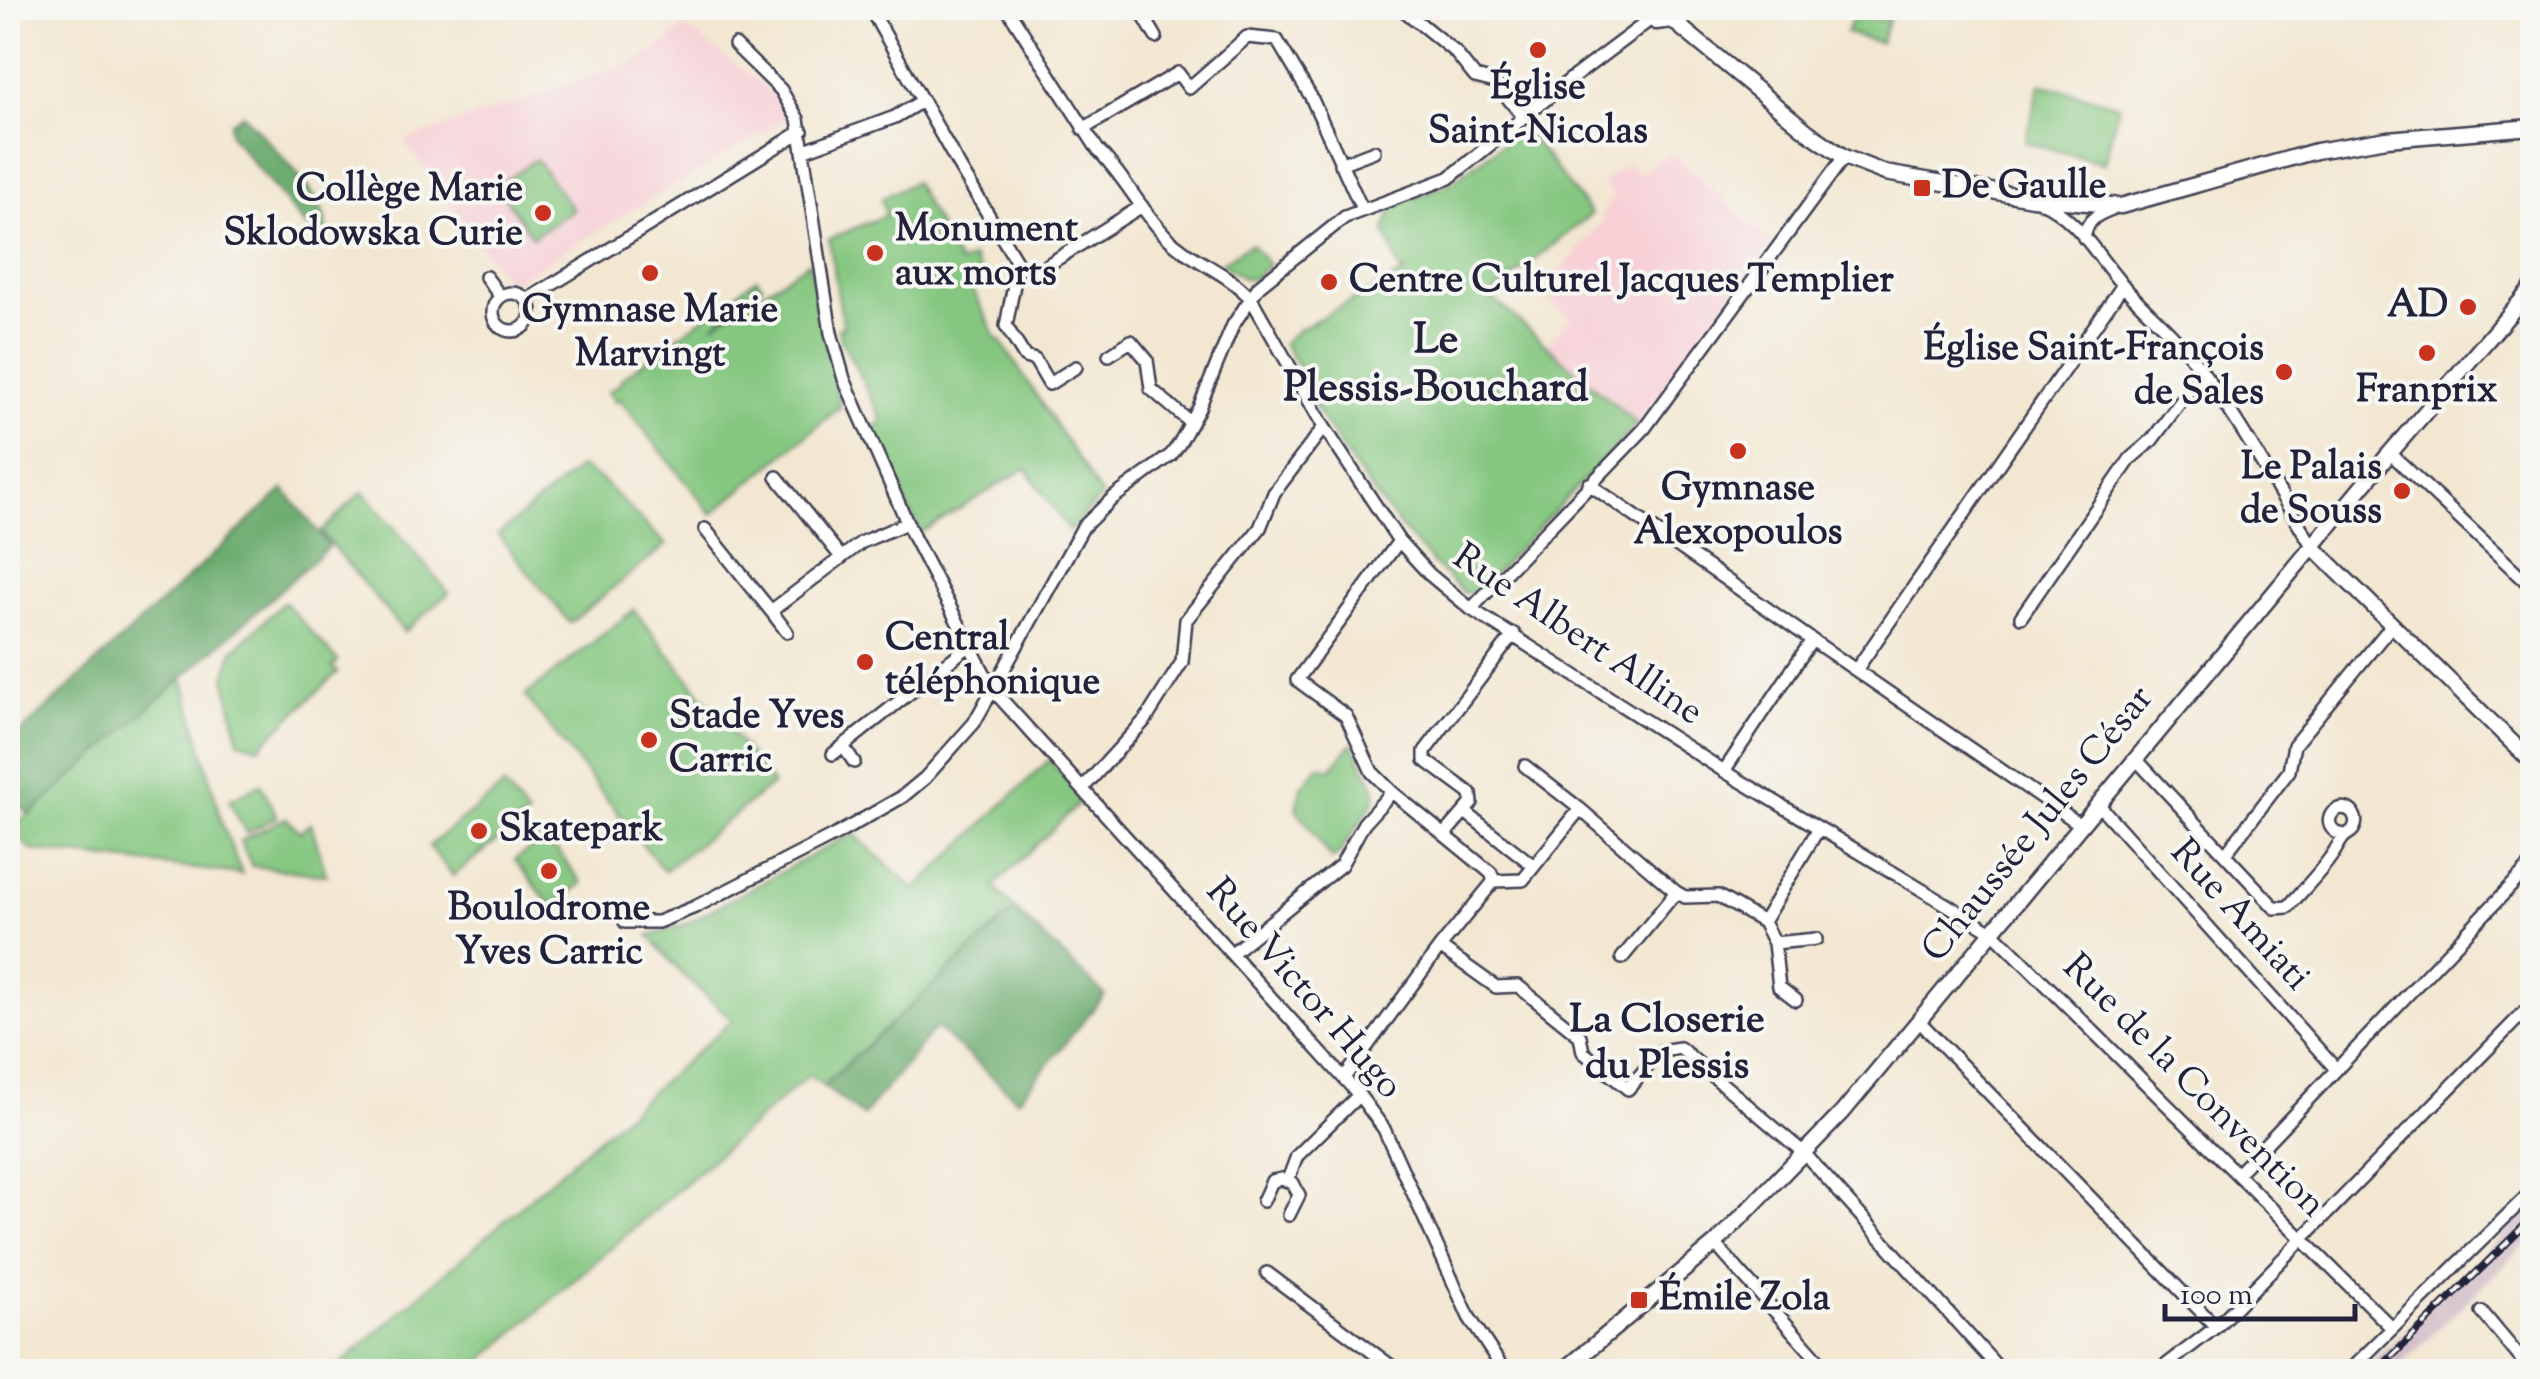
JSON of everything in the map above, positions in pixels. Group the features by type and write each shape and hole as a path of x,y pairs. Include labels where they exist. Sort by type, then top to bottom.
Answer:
{"street":[{"path":"870,8 1018,264 1033,274 1142,206"},
{"name":"Rue Albert Alline","path":"1007,8 1083,129 1142,206 1180,248 1239,285 1252,300 1324,428 1399,542 1430,574 1471,610 1724,771 1994,932"},
{"path":"1139,8 1156,36"},
{"path":"1401,8 1455,52 1475,77 1495,82 1524,118"},
{"path":"625,922 658,922 839,833 902,797 925,778 974,723 1083,527 1126,487 1171,456 1191,422 1233,325 1259,286 1345,217 1449,178 1649,13 1661,24 1674,14 1808,132 1844,157 1885,173 2032,198 2121,206"},
{"path":"1083,129 1178,74 1189,88 1246,37 1268,36 1277,40 1311,97 1362,208"},
{"name":"Rue Victor Hugo","path":"734,45 781,90 802,131 833,341 844,380 907,522 994,690 1359,1096 1390,1140 1469,1318 1506,1372"},
{"path":"805,150 895,117 922,100"},
{"path":"2084,238 2086,225 2097,214 2316,152 2386,139 2532,126"},
{"path":"527,300 802,131"},
{"path":"1340,164 1374,151"},
{"path":"1471,610 1644,429 1844,157"},
{"path":"2032,198 2061,211 2076,225 2123,286 2188,353 2236,422 2312,546 2532,762"},
{"path":"1018,264 1006,326 1025,357 1035,360 1049,384 1076,367"},
{"path":"486,277 500,296"},
{"path":"1856,670 2123,286"},
{"name":"Chaussée Jules César","path":"1562,1372 1714,1244 1804,1153 1920,1022 2135,758 2532,288"},
{"path":"512,293 527,300 527,323 515,332 496,323 493,310 500,296 512,293"},
{"path":"1108,355 1131,342 1146,360 1151,389 1191,422"},
{"path":"2021,617 2131,458 2152,440 2202,374"},
{"path":"1083,788 1146,720 1182,662 1186,620 1260,528 1274,493 1324,428"},
{"path":"2390,453 2532,587"},
{"path":"777,476 841,557"},
{"path":"1589,484 2081,826"},
{"path":"771,611 862,542 907,522"},
{"path":"704,530 787,632"},
{"path":"1399,542 1297,680 1346,716 1372,772 1493,877 1523,880 1580,809"},
{"path":"2226,852 2289,771 2294,746 2392,625"},
{"path":"1445,834 1472,803 1471,794 1423,756 1514,634"},
{"path":"1724,771 1812,640"},
{"path":"854,762 838,750 970,645"},
{"path":"2521,750 2532,739"},
{"path":"2135,758 2275,908 2288,907 2332,856 2344,835"},
{"path":"1525,766 1676,892 1685,897 1718,896 1763,922 1774,943 1779,986 1796,1000"},
{"path":"1232,953 1340,865 1364,823 1392,792"},
{"name":"Rue Amiati","path":"2098,804 2335,1068"},
{"path":"1466,812 1534,866"},
{"path":"1763,922 1819,828"},
{"path":"2238,1173 2532,864"},
{"path":"1344,1078 1493,877"},
{"path":"1622,958 1676,892"},
{"name":"Rue de la Convention","path":"1994,932 2392,1328"},
{"path":"1774,943 1816,939"},
{"path":"1440,947 1496,987 1518,986 1580,1036 1583,1052 1628,1089 1661,1051 1680,1048 1804,1153 2002,1372"},
{"path":"2158,1372 2216,1327 2532,1004"},
{"path":"1920,1022 2216,1327"},
{"path":"1288,1180 1297,1156 1359,1096"},
{"path":"1264,1201 1272,1181 1294,1183 1299,1195 1289,1215"},
{"path":"2348,1372 2532,1191"},
{"path":"1714,1244 1829,1372"},
{"path":"1267,1273 1399,1372"},
{"path":"2482,1312 2532,1372"}],"shaded area":[{"name":"Collège Marie Sklodowska Curie","path":"685,27 766,87 789,117 509,284 404,141 644,58"},
{"path":"1673,153 1771,243 1637,424 1546,345 1570,318 1542,293 1604,220 1600,216 1614,197 1602,182 1629,163 1638,174"},
{"path":"2532,1207 2532,1238 2395,1371 2363,1371"}],"green space":[{"path":"1856,11 1876,20 1889,19 1880,43 1846,33"},
{"path":"2040,84 2119,105 2104,163 2025,142"},
{"path":"243,114 308,188 319,204 327,234 305,226 230,135 230,123"},
{"path":"1524,128 1591,214 1490,296 1637,424 1477,592 1464,593 1395,521 1355,467 1301,384 1306,379 1283,343 1298,330 1405,272 1400,271 1385,231 1392,208 1452,182"},
{"path":"536,159 573,210 532,237 497,186"},
{"path":"914,182 959,264 973,258 984,278 971,286 997,340 1102,496 1069,531 1026,468 920,533 870,429 883,421 840,337 838,328 843,326 829,239 886,215 881,199"},
{"path":"1251,244 1269,265 1253,279 1244,279 1221,263"},
{"path":"809,262 840,407 712,514 619,399 615,402 608,392 757,278 762,285 713,325"},
{"path":"580,467 602,481 666,545 570,623 498,535"},
{"path":"284,489 329,546 31,814 8,799 8,744"},
{"path":"363,491 449,593 404,632 321,532"},
{"path":"284,602 338,661 332,667 338,672 259,747 239,741 225,676 233,651"},
{"name":"Stade Yves Carric","path":"634,610 773,784 664,871 525,696"},
{"path":"183,677 222,824 242,874 31,850 12,828"},
{"path":"1352,743 1375,786 1375,800 1332,859 1296,808 1301,788 1319,766 1331,769"},
{"path":"1049,760 1085,798 994,886 1015,910 823,1086 809,1075 470,1371 332,1372 733,1020 682,974 649,936 684,925 853,833 915,890"},
{"path":"261,784 277,817 246,833 229,800"},
{"name":"Skatepark","path":"504,786 528,816 453,876 429,846"},
{"path":"286,818 300,832 311,823 326,875 252,866 240,841"},
{"name":"Boulodrome Yves Carric","path":"546,836 582,883 552,907 515,860"},
{"path":"1015,910 1105,995 1018,1100 936,1027 863,1116 823,1086"}],"railway":[{"path":"2376,1372 2532,1218"}],"place":[{"name":"Église Saint-Nicolas","path":"1538,50"},
{"name":"De Gaulle","path":"1922,188"},
{"name":"Collège Marie Sklodowska Curie","path":"543,213"},
{"name":"Monument aux morts","path":"875,253"},
{"name":"Gymnase Marie Marvingt","path":"650,273"},
{"name":"Centre Culturel Jacques Templier","path":"1329,282"},
{"name":"AD","path":"2468,307"},
{"name":"Franprix","path":"2427,353"},
{"name":"Église Saint-François de Sales","path":"2284,372"},
{"name":"Gymnase Alexopoulos","path":"1738,451"},
{"name":"Le Palais de Souss","path":"2402,491"},
{"name":"Central téléphonique","path":"865,662"},
{"name":"Stade Yves Carric","path":"649,740"},
{"name":"Skatepark","path":"479,831"},
{"name":"Boulodrome Yves Carric","path":"549,871"},
{"name":"Émile Zola","path":"1639,1300"}],"district":[{"name":"Le Plessis-Bouchard","path":"1436,366"},
{"name":"La Closerie du Plessis","path":"1667,1044"}]}
